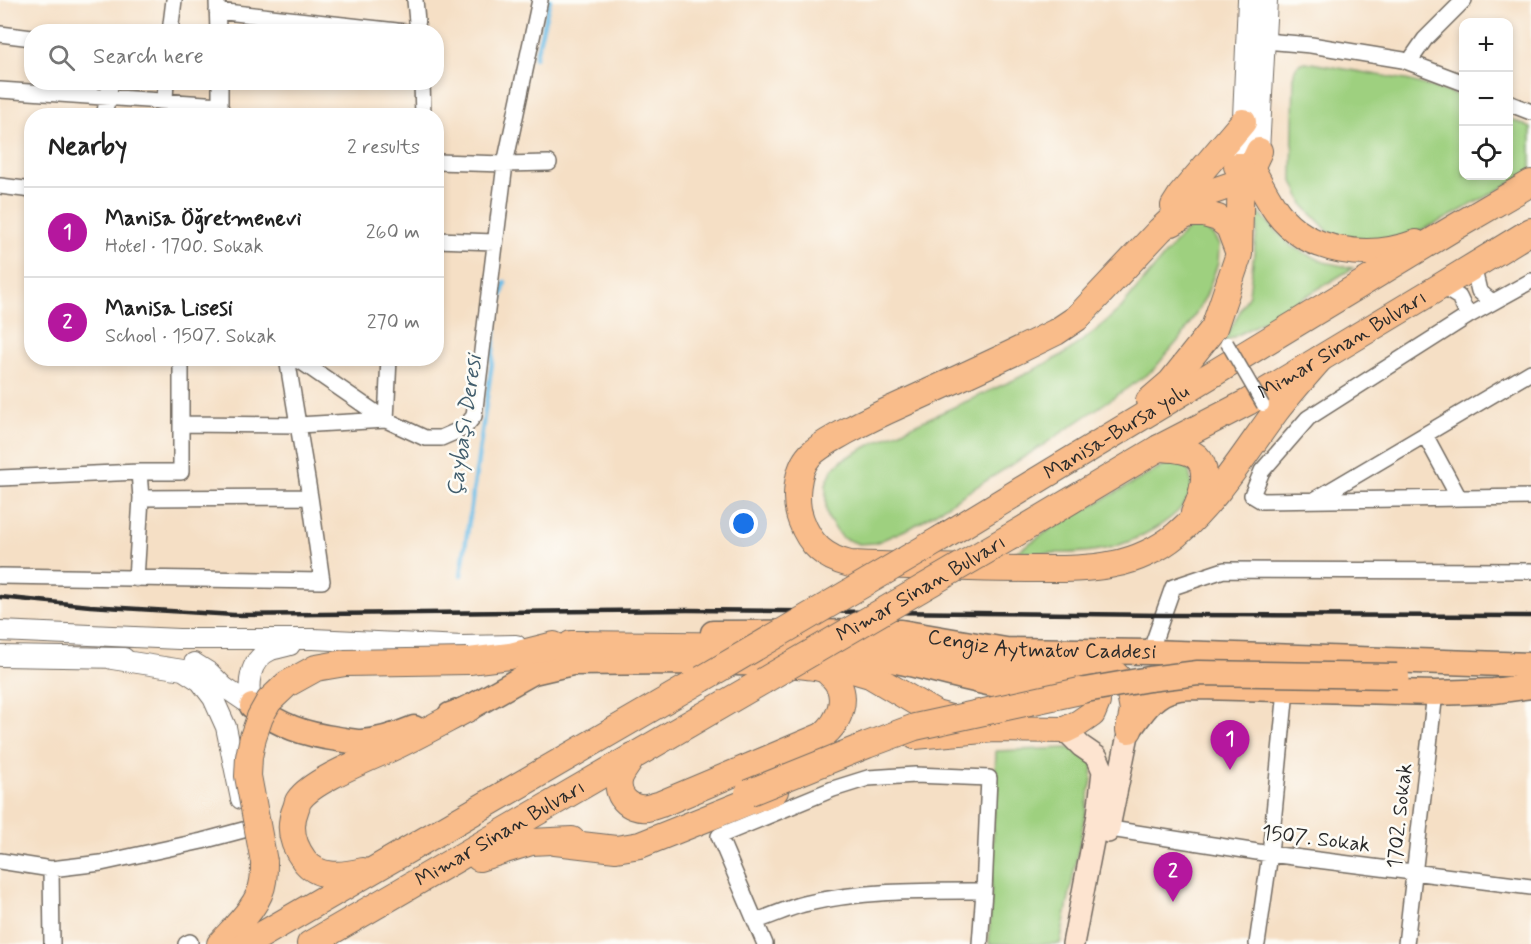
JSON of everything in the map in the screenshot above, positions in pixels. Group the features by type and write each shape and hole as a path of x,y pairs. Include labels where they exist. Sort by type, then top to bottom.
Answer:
{"highway":[{"path":"1160,230 1181,195 1243,122"},
{"path":"1251,171 1278,213 1302,236 1318,245 1355,251 1377,251 1410,245 1452,229"},
{"path":"1251,171 1214,173 1188,195 1160,230 1077,318 1056,332 875,416 825,443 809,456 802,468 797,496 798,514 813,543 824,554 850,564 1076,569 1132,560 1174,537 1215,494 1277,409 1320,358"},
{"path":"1104,441 1171,382 1214,328 1239,254 1251,171"},
{"name":"Manisa-Bursa yolu","path":"231,941 375,869 702,680 1531,183"},
{"path":"1160,230 1188,214 1204,214 1218,218 1229,227 1239,254"},
{"name":"Mimar Sinan Bulvarı","path":"310,944 1159,448 1248,402 1531,231"},
{"path":"1159,448 1192,454 1201,462 1204,484 1199,503 1188,523"},
{"path":"231,941 243,918 258,897 263,883 264,862 248,776 253,737 269,701 287,684 316,668 345,663 469,661 510,656 562,644 890,647 998,668 1055,670 1099,668 1116,675 1129,689 1133,711 1130,730"},
{"path":"788,664 839,666 870,675 936,714 994,729"},
{"path":"633,756 621,775 618,786 622,798 631,806 645,808 661,804 822,736 830,730 840,712 842,693 837,681 825,670 788,664"},
{"path":"555,842 616,849 640,845 917,735 994,729 1065,730 1092,714 1096,702 1095,690 1092,682 1080,674 1055,670"},
{"path":"432,874 531,842 613,837 748,793 915,727 1080,691"},
{"path":"375,869 345,875 328,875 309,867 296,850 291,833 293,814 299,800 318,783 469,708"}],"main road":[{"name":"Cengiz Aytmatov Caddesi","path":"562,644 627,633 901,632 1006,650 1150,652 1531,665"},
{"path":"252,706 296,730 359,742 397,735 469,708 533,672 572,663 788,664 860,657 908,663 1023,690 1080,691 1198,673 1531,681"},
{"path":"1073,944 1102,828 1130,730 1144,709 1160,694 1174,689 1199,687 1435,693 1494,691 1531,686"},
{"path":"1065,730 1081,746 1097,757 1103,771 1102,828 1085,944"}],"street":[{"path":"171,24 174,0"},
{"path":"415,0 417,24"},
{"path":"308,366 386,420 425,438 441,438 464,428 474,416 505,164 540,0"},
{"path":"1248,0 1243,122 1251,171"},
{"path":"1251,171 1265,41 1267,0"},
{"path":"1409,62 1425,39 1464,0"},
{"path":"218,24 217,5 349,24"},
{"path":"0,34 24,37"},
{"path":"1265,41 1311,45 1403,60 1459,81"},
{"path":"0,90 109,90 162,108"},
{"path":"106,108 109,90"},
{"path":"165,108 166,90"},
{"path":"221,90 222,108"},
{"path":"422,90 423,108"},
{"path":"1513,105 1531,112"},
{"path":"444,162 549,163"},
{"path":"0,186 24,189"},
{"path":"444,240 495,242"},
{"path":"1473,266 1479,291 1492,302"},
{"path":"1531,281 1468,316 1308,418 1262,471 1252,495 1262,501 1531,497"},
{"path":"1441,286 1459,297 1468,316"},
{"path":"1227,343 1263,405"},
{"path":"0,478 181,472 181,366"},
{"path":"0,576 322,581 288,366"},
{"path":"386,420 389,366"},
{"path":"1314,500 1531,372"},
{"path":"181,424 298,425 386,420"},
{"path":"1425,435 1459,498"},
{"path":"136,579 141,498 139,472"},
{"path":"141,498 310,497"},
{"path":"1150,652 1173,587 1224,570 1531,571"},
{"path":"0,631 179,639 313,639 462,646 562,644"},
{"path":"252,706 249,684 251,672 259,658 270,651 313,639"},
{"path":"0,656 112,658 165,655 198,665 252,706"},
{"path":"112,658 183,670 200,681 213,698 226,727 252,854 253,878 248,898 231,941"},
{"path":"1257,944 1270,855 1286,690"},
{"name":"1702. Sokak","path":"1406,944 1435,693"},
{"path":"765,944 719,836 833,789 868,778 915,775 989,778 980,944"},
{"name":"1507. Sokak","path":"1102,828 1270,855 1531,887"},
{"path":"0,861 51,869 101,863 247,829"},
{"path":"51,869 52,944"},
{"path":"756,921 802,904 864,893 984,891"}],"green space":[{"path":"1301,63 1411,81 1459,96 1459,180 1513,180 1513,120 1531,128 1531,172 1413,234 1375,241 1343,238 1329,232 1304,206 1292,179 1294,72"},
{"path":"1259,213 1292,247 1324,262 1353,268 1266,320 1224,342 1249,294"},
{"path":"1190,228 1202,228 1213,235 1219,245 1218,263 1206,296 1183,335 1153,370 1040,447 912,527 875,543 859,544 843,538 836,530 828,518 826,509 826,484 833,468 844,459 872,444 1016,379 1064,354 1121,308 1183,233"},
{"path":"1178,461 1188,468 1191,482 1190,492 1184,505 1153,530 1128,542 1094,551 1016,552 1057,525 1171,462"},
{"path":"1068,748 1082,752 1093,763 1092,779 1060,944 989,944 996,751"}],"waterway":[{"name":"Çaybaşı Deresi","path":"535,58 550,0"},
{"name":"Çaybaşı Deresi","path":"461,575 492,363 496,320 505,282"}],"railway":[{"path":"0,597 90,606 234,615 688,610 1531,616"}],"place":[{"name":"Manisa Öğretmenevi","path":"1230,770"},
{"name":"Manisa Lisesi","path":"1173,902"}]}
